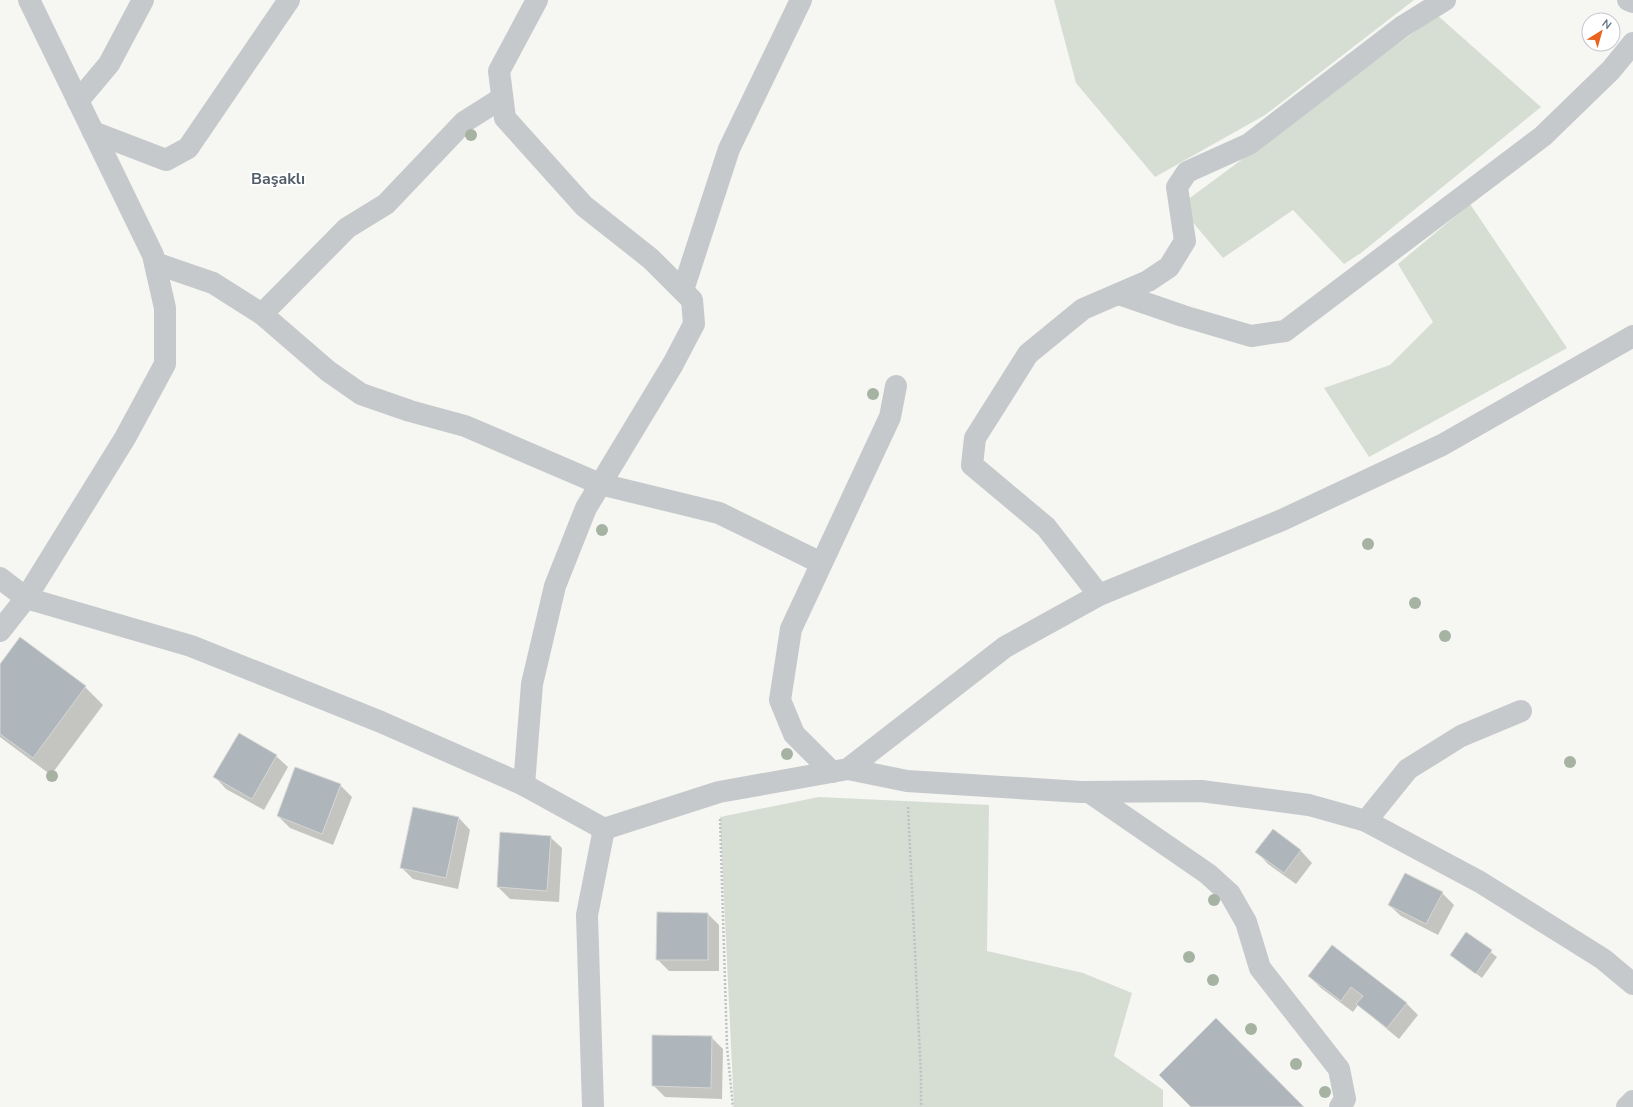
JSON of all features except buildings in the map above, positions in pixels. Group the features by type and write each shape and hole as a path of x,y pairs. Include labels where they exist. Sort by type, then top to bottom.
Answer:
{"street":[{"path":"0,631 26,598 125,438 165,364 166,308 153,255 30,0"},
{"path":"78,102 109,64 143,0"},
{"path":"93,132 166,160 188,148 289,0"},
{"path":"524,785 532,684 555,586 586,508 673,364 694,324 692,300 651,259 584,206 505,118 499,71 537,0"},
{"path":"682,290 729,149 801,0"},
{"path":"1099,595 1046,527 972,465 974,438 1028,354 1083,309 1148,281 1169,267 1185,241 1177,187 1187,172 1249,144 1403,26 1445,0"},
{"path":"1628,0 1633,2"},
{"path":"1119,294 1183,316 1251,336 1286,331 1543,136 1610,70 1633,43"},
{"path":"262,314 347,228 386,204 464,122 502,98"},
{"path":"155,263 213,283 262,314 328,371 361,394 410,411 465,426 600,484 719,513 821,563"},
{"path":"840,770 1005,647 1099,595 1282,520 1442,445 1633,336"},
{"path":"840,770 794,734 780,700 791,629 890,417 896,386"},
{"path":"0,578 26,598 191,646 381,722 524,785 604,828 719,792 840,770 906,781 1089,792 1201,791 1309,805 1366,821 1480,882 1604,959 1633,984"},
{"path":"1366,821 1408,769 1461,736 1521,711"},
{"path":"1089,792 1208,874 1230,894 1246,922 1260,968 1339,1068 1345,1099 1340,1107"},
{"path":"593,1107 586,915 604,828"},
{"path":"1627,1107 1633,1101"}],"path":[{"path":"906,781 921,1076 921,1107"},
{"path":"719,792 728,1047 733,1107"}],"shaded area":[{"path":"1054,0 1414,0 1265,115 1155,177 1076,83"},
{"path":"1437,15 1541,107 1361,253 1344,264 1293,210 1223,258 1179,206"},
{"path":"1470,204 1567,348 1369,457 1324,388 1390,365 1433,322 1398,264"},
{"path":"819,797 989,805 987,951 1083,973 1132,993 1114,1056 1163,1090 1163,1107 734,1107 720,817"}],"district":[{"name":"Başaklı","path":"278,179"}]}
